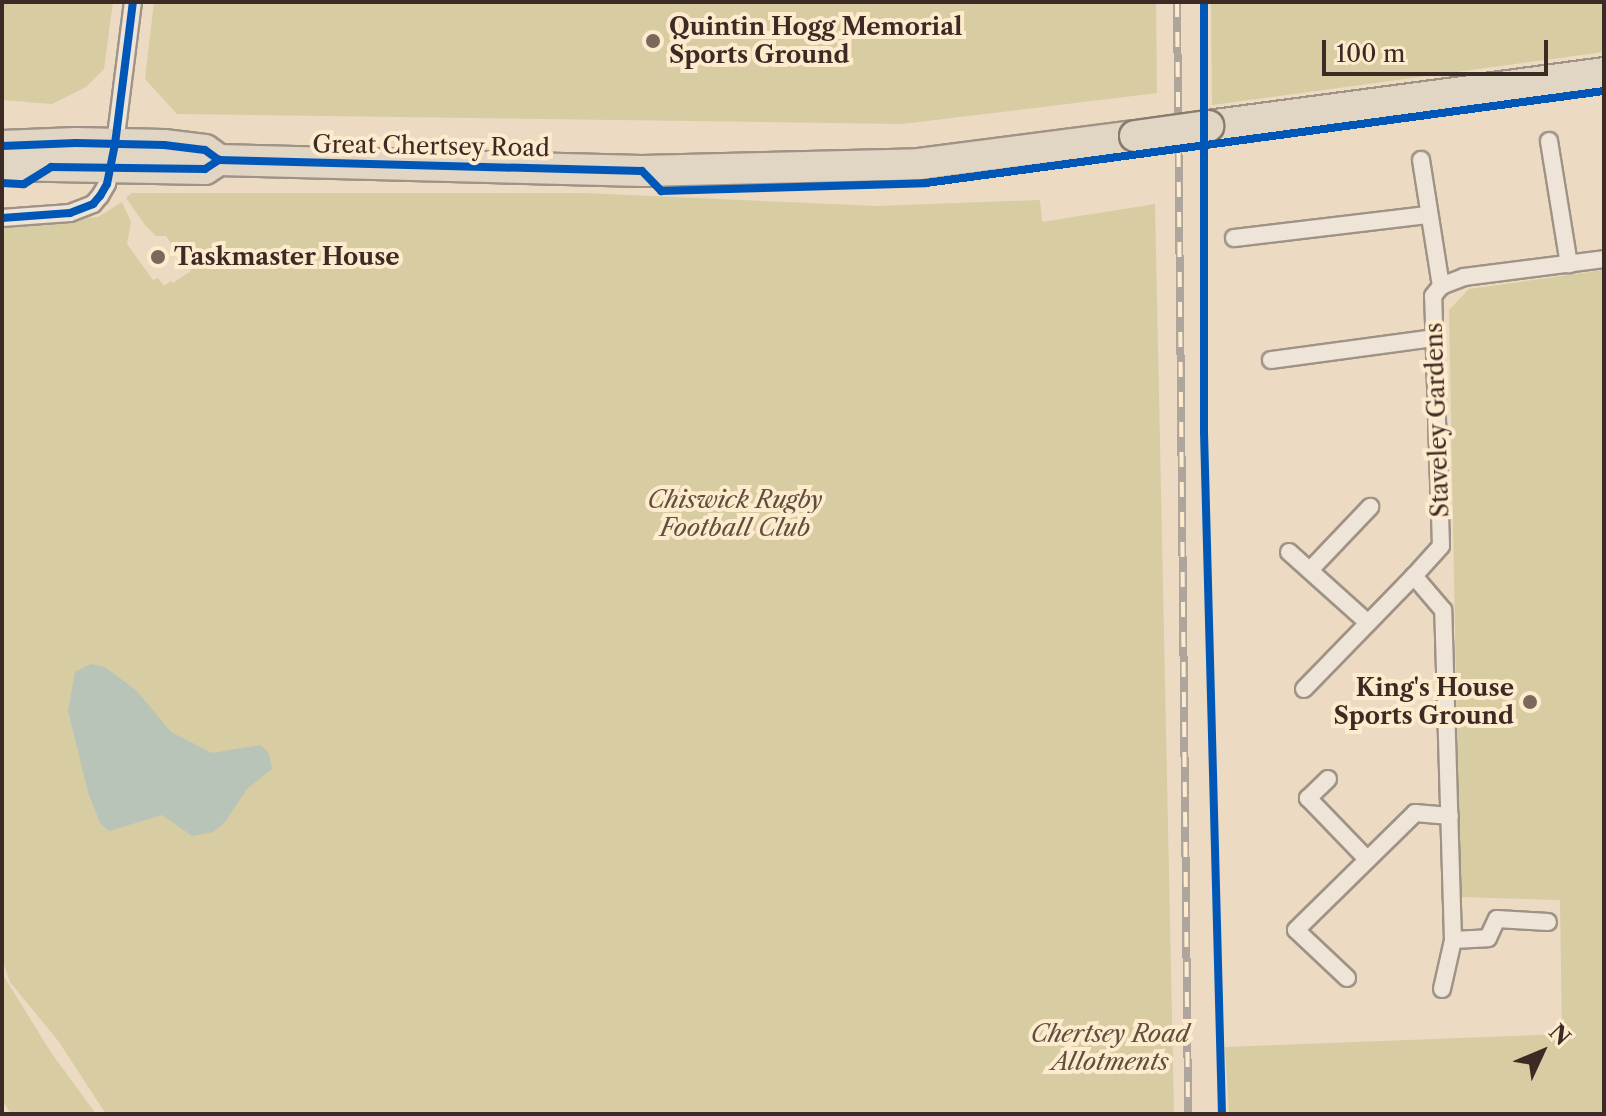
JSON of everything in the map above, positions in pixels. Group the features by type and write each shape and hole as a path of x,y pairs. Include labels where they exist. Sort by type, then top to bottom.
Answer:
{"highway":[{"name":"Great Chertsey Road","path":"113,156 205,169 219,160 642,171 919,164 1604,73"},
{"path":"2,146 113,156"},
{"path":"2,165 113,156"}],"street":[{"path":"2,218 80,211 100,196 113,156 133,2"},
{"path":"1549,141 1569,264"},
{"path":"1421,160 1441,286"},
{"path":"1234,238 1428,215"},
{"name":"Staveley Gardens","path":"1304,689 1441,546 1433,296 1441,286 1464,277 1604,259"},
{"path":"1271,360 1433,338"},
{"path":"1311,569 1370,507"},
{"path":"1289,552 1367,622"},
{"path":"1414,576 1443,610 1453,940 1442,989"},
{"path":"1328,779 1308,798 1366,858"},
{"path":"1347,978 1296,930 1415,813 1439,812 1450,816"},
{"path":"1453,940 1488,938 1497,919 1548,922"}],"green space":[{"path":"2,2 113,2 104,69 86,87 52,104 2,100"},
{"name":"Quintin Hogg Memorial Sports Ground","path":"154,2 1156,2 1157,93 902,124 177,114 145,79"},
{"path":"1211,2 1604,2 1604,52 1212,105"},
{"path":"132,193 583,193 877,206 1040,200 1042,222 1155,204 1174,1114 106,1114 59,1042 10,982 2,959 2,225 98,217 122,202 131,222 127,244 153,280 158,278 164,286 171,281 173,283 191,271 166,236 156,236 145,225 126,198"},
{"path":"1604,270 1604,1114 1229,1114 1225,1047 1562,1034 1560,900 1460,897 1449,310 1469,289"},
{"path":"2,973 50,1051 96,1114 11,1114 2,1100"}],"shaded area":[{"path":"91,664 105,667 137,691 171,732 212,753 261,745 269,754 272,769 247,789 225,822 213,832 192,836 162,815 109,831 100,823 88,792 68,711 75,672"}],"railway":[{"path":"1177,2 1188,1114"}],"cycle path":[{"path":"2,218 70,213 93,204 100,196 107,184 115,144 133,2"},
{"path":"1204,2 1204,432 1222,1114"},
{"path":"2,146 76,143 164,145 205,150 219,160 642,171 661,191 926,183 1604,91"},
{"path":"2,183 24,184 51,167 205,169 219,160"}],"place":[{"name":"Quintin Hogg Memorial Sports Ground","path":"653,41"},
{"name":"Taskmaster House","path":"158,257"},
{"name":"King's House Sports Ground","path":"1530,702"}],"park label":[{"name":"Chiswick Rugby Football Club","path":"735,514"},
{"name":"Chertsey Road Allotments","path":"1110,1048"}]}
